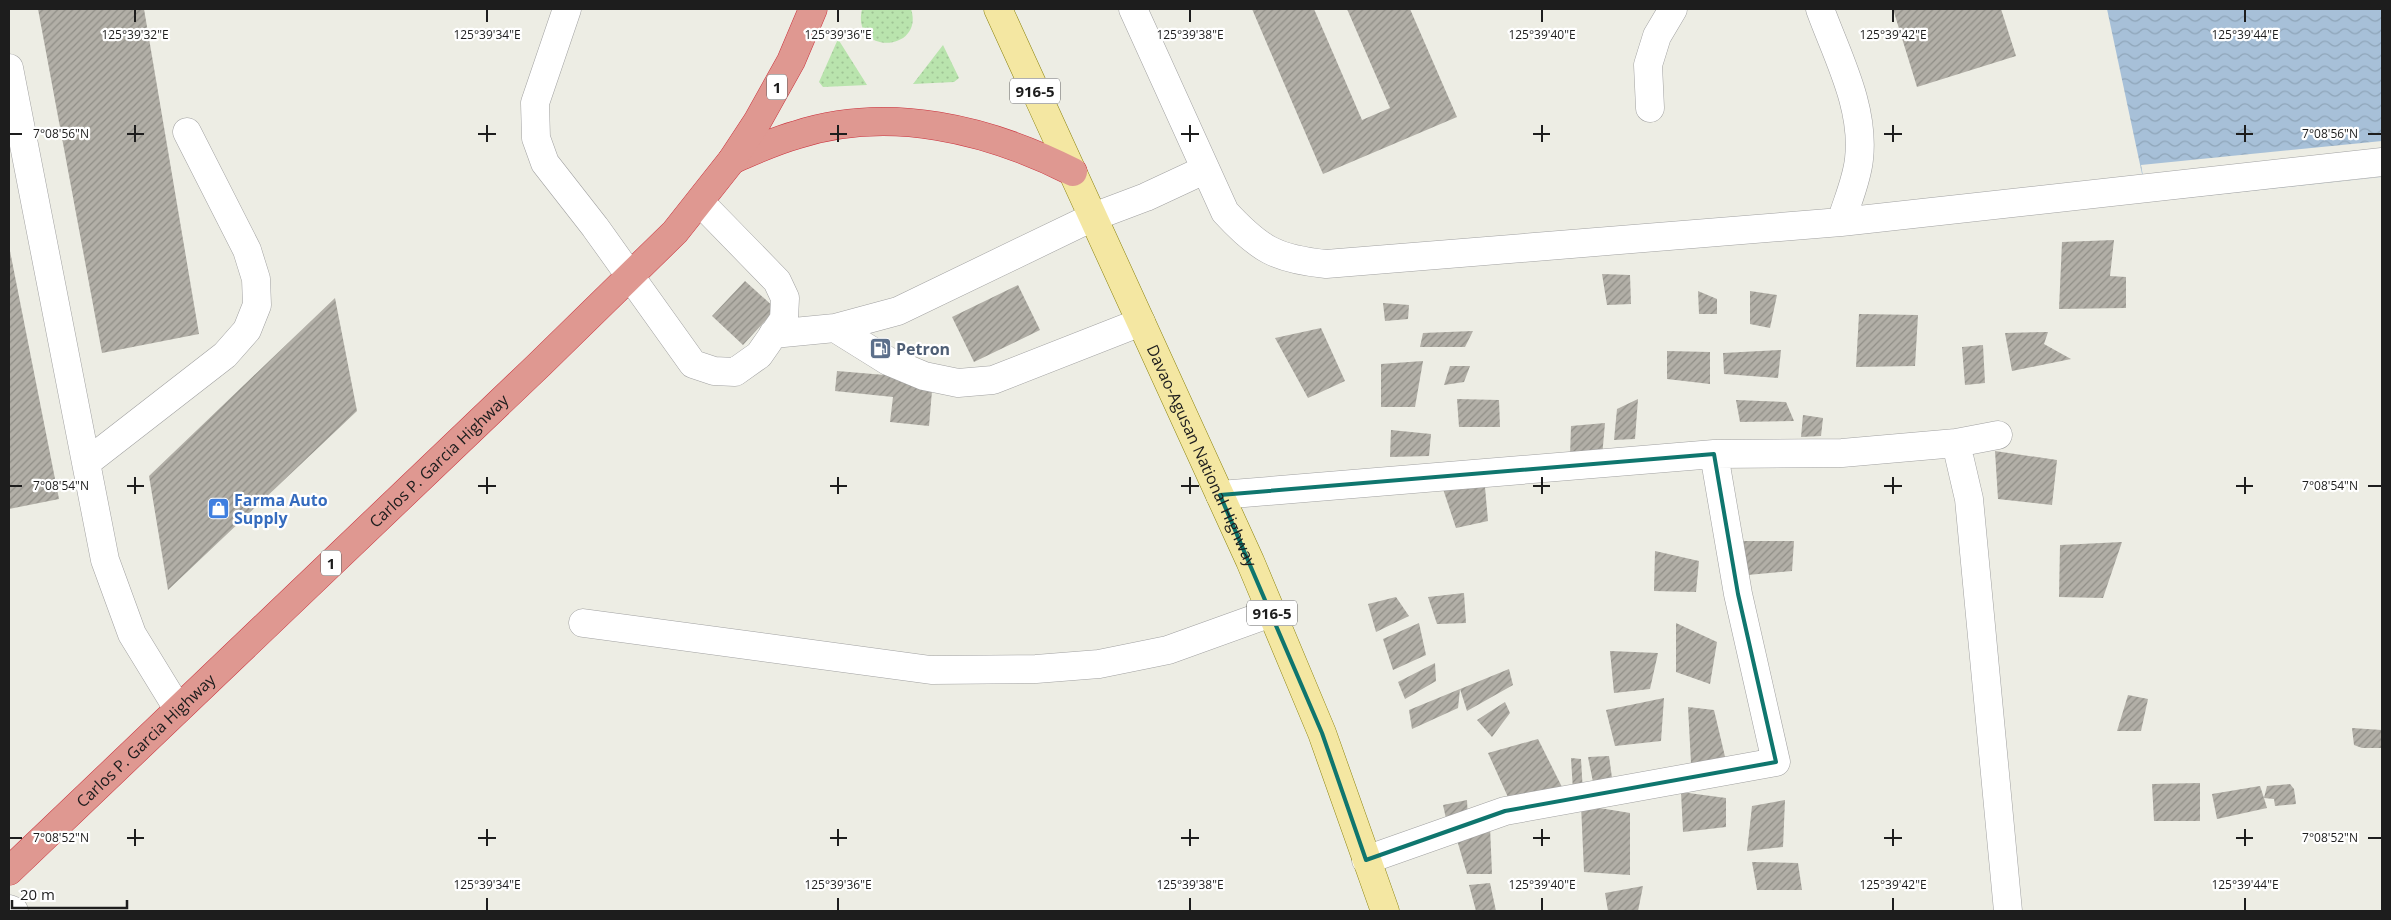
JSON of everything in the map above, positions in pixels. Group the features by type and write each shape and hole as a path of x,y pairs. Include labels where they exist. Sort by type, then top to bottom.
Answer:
{"highway":[{"name":"Carlos P. Garcia Highway","path":"9,871 631,276 700,202 732,160 776,89 791,61 812,9"},
{"path":"732,160 797,134 850,124 890,122 933,125 976,134 1037,154 1072,172"}],"main road":[{"name":"Davao-Agusan National Highway","path":"998,9 1220,495 1271,613 1322,733 1384,911"}],"street":[{"path":"567,9 535,103 536,138 545,163 631,276 693,364 714,371 735,372 759,355 784,319 785,298 777,281 700,202"},
{"path":"1133,9 1204,170 1225,212 1245,234 1272,253 1296,261 1326,264 1842,222 2382,162"},
{"path":"1650,108 1648,64 1657,36 1673,9"},
{"path":"1820,9 1854,98 1858,127 1859,160 1842,222"},
{"path":"9,68 105,560 117,598 132,634 178,709"},
{"path":"86,463 224,355 247,330 257,305 256,279 247,250 187,132"},
{"path":"773,334 835,328 898,311 1093,217 1146,197 1204,170"},
{"path":"835,328 888,361 924,376 958,383 994,380 1141,322"},
{"path":"1220,495 1714,454 1842,453 1956,444 1998,435"},
{"path":"1956,444 1969,499 2008,911"},
{"path":"1366,860 1505,811 1776,762 1738,594 1714,454"},
{"path":"583,623 931,670 1036,669 1098,664 1168,650 1271,613"},
{"path":"9,909 14,911"}],"highlighted area":[{"path":"1714,454 1738,594 1776,762 1505,811 1366,860 1322,733 1220,495"}],"green space":[{"path":"862,9 911,9 912,23 908,34 899,40 888,43 876,41 867,35 862,24"},
{"path":"838,39 867,85 823,87 819,82"},
{"path":"943,45 959,78 954,82 913,84"}],"water":[{"path":"2107,9 2382,9 2382,177 2148,202"}],"pier":[{"path":"2382,141 2382,177 2148,202 2141,165"}],"building":[{"path":"38,9 144,9 199,334 102,353"},
{"path":"1252,9 1314,9 1362,120 1390,108 1347,9 1410,9 1457,117 1323,174"},
{"path":"1893,9 2001,9 2016,56 1917,87"},
{"path":"2114,240 2110,276 2126,277 2126,308 2059,309 2062,242"},
{"path":"9,246 59,499 9,509"},
{"path":"1602,274 1630,275 1631,304 1607,305"},
{"path":"745,281 776,309 743,345 712,316"},
{"path":"1018,285 1040,330 974,362 952,317"},
{"path":"1698,291 1717,299 1717,314 1699,314"},
{"path":"1750,291 1777,295 1770,328 1750,324"},
{"path":"335,298 357,411 168,590 149,476"},
{"path":"1383,303 1409,305 1408,319 1385,321"},
{"path":"1859,314 1918,315 1915,366 1856,367"},
{"path":"1321,328 1345,381 1308,398 1275,338"},
{"path":"1473,331 1465,347 1420,347 1423,333"},
{"path":"2048,332 2044,344 2071,359 2012,371 2005,333"},
{"path":"1983,345 1985,383 1965,385 1962,347"},
{"path":"1781,350 1778,378 1724,374 1723,353"},
{"path":"1667,351 1710,352 1710,384 1667,379"},
{"path":"1423,361 1415,407 1381,407 1381,364"},
{"path":"1450,366 1470,366 1464,382 1444,385"},
{"path":"837,371 933,379 929,426 890,422 893,397 835,391"},
{"path":"1457,399 1499,400 1500,427 1459,427"},
{"path":"1638,399 1635,439 1614,440 1617,409"},
{"path":"1736,400 1786,402 1794,421 1740,422"},
{"path":"1803,415 1823,418 1821,436 1801,437"},
{"path":"1605,423 1602,457 1570,456 1571,426"},
{"path":"1391,430 1431,434 1429,456 1390,457"},
{"path":"1995,451 2057,460 2052,505 1998,499"},
{"path":"1484,476 1488,521 1456,528 1442,486"},
{"path":"1720,541 1794,541 1792,571 1726,577"},
{"path":"2122,542 2103,598 2059,597 2060,545"},
{"path":"1655,551 1699,561 1696,592 1654,591"},
{"path":"1464,593 1466,623 1437,624 1428,597"},
{"path":"1396,597 1409,616 1376,632 1368,604"},
{"path":"1419,623 1426,655 1393,670 1383,639"},
{"path":"1676,623 1717,642 1710,684 1676,672"},
{"path":"1610,651 1658,653 1650,689 1614,693"},
{"path":"1435,663 1436,681 1405,699 1398,682"},
{"path":"1509,669 1513,685 1467,711 1460,689"},
{"path":"1460,689 1458,708 1412,729 1409,710"},
{"path":"2128,695 2148,699 2141,731 2117,731"},
{"path":"1664,698 1661,741 1615,746 1606,710"},
{"path":"1505,702 1510,713 1492,737 1477,720"},
{"path":"1688,707 1714,710 1727,765 1691,763"},
{"path":"2352,728 2382,730 2382,748 2362,748 2354,745"},
{"path":"1538,739 1564,791 1512,806 1488,753"},
{"path":"1609,756 1613,785 1594,787 1588,757"},
{"path":"1571,758 1581,759 1583,793 1573,791"},
{"path":"2200,783 2200,821 2154,821 2152,784"},
{"path":"2290,784 2294,789 2296,804 2275,806 2274,799 2264,798 2267,786"},
{"path":"2260,786 2267,808 2217,819 2212,794"},
{"path":"1681,792 1726,798 1726,827 1683,832"},
{"path":"1467,800 1468,820 1449,832 1443,805"},
{"path":"1785,800 1783,847 1747,851 1752,806"},
{"path":"1581,805 1630,813 1630,875 1584,872"},
{"path":"1490,827 1492,874 1467,874 1457,840"},
{"path":"1752,862 1798,863 1802,890 1757,890"},
{"path":"1490,883 1496,911 1476,911 1469,885"},
{"path":"1643,886 1638,911 1608,911 1605,893"}],"place":[{"name":"Petron","path":"880,349"},
{"name":"Farma Auto Supply","path":"218,509"}]}
